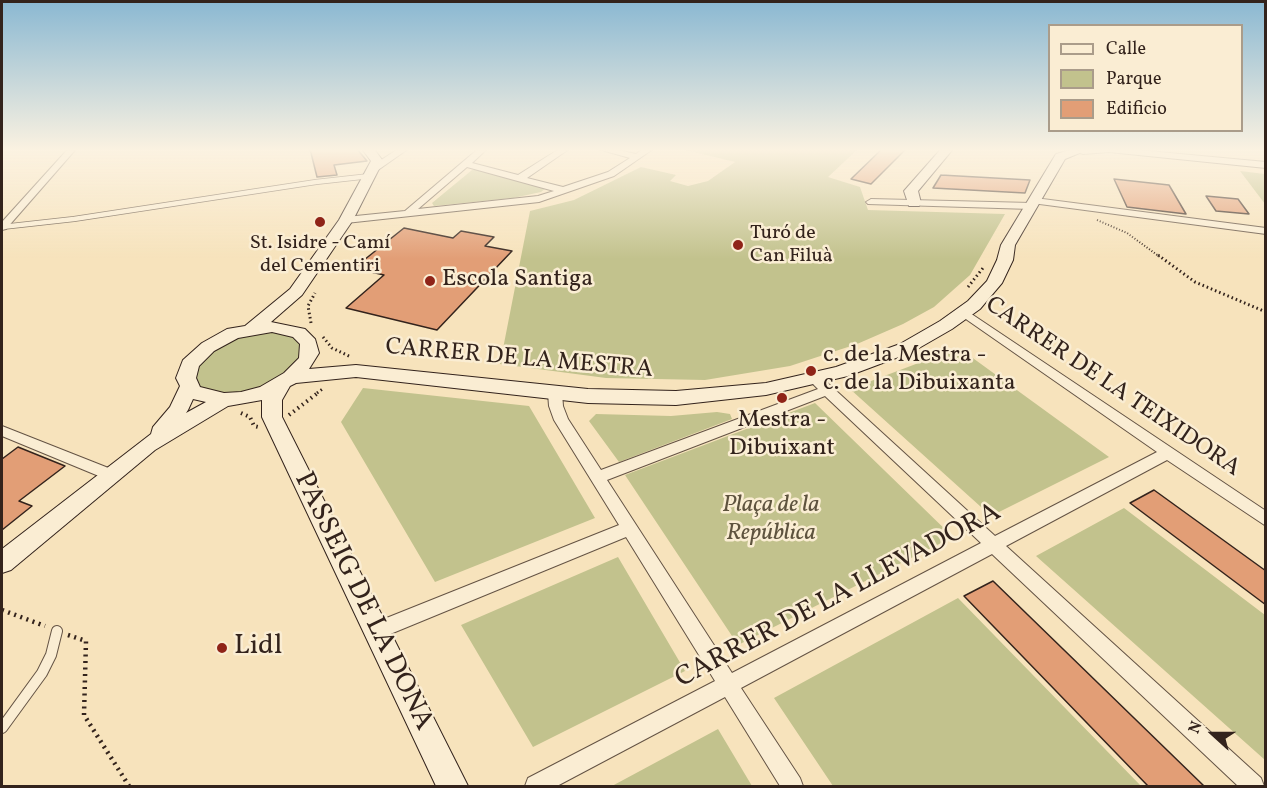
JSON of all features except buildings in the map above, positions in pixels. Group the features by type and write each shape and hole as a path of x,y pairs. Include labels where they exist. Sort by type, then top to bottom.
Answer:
{"main road":[{"path":"252,329 296,292 346,219 365,186"},
{"path":"914,203 911,191 915,186"},
{"name":"CARRER DE LA MESTRA","path":"310,353 327,362 356,364 555,393 639,398 706,396 822,385 865,364 906,348 964,313 982,297 994,283 1005,260 1008,246 1046,186"},
{"path":"296,292 295,314 299,333"},
{"path":"283,328 299,333 309,343 310,353 303,366 286,381 272,400 272,417 232,399 199,395 189,387 186,378 190,364 197,355 219,340 252,329 283,328"},
{"name":"CARRER DE LA MESTRA","path":"148,445 232,399 286,381 356,364"},
{"path":"2,563 148,445 178,410 189,387"},
{"name":"PASSEIG DE LA DONA","path":"272,417 452,786"}],"street":[{"path":"2,227 39,186"},
{"path":"408,213 440,186"},
{"path":"546,186 566,192"},
{"path":"346,219 514,204 566,192 582,186"},
{"path":"871,202 1033,203 1266,231"},
{"name":"CARRER DE LA TEIXIDORA","path":"964,313 1166,454 1266,520"},
{"path":"597,478 822,385 1253,786"},
{"path":"555,393 556,406 561,420 792,786"},
{"path":"2,431 111,476"},
{"name":"CARRER DE LA LLEVADORA","path":"536,786 1166,454"},
{"path":"376,631 630,528"}],"lane":[{"path":"2,227 74,219 286,186"},
{"path":"2,728 42,673 51,655 57,631"}],"path":[{"path":"1127,233 1195,282 1266,312"},
{"path":"965,291 985,265"},
{"path":"316,292 308,306 309,321 332,348 356,364"},
{"path":"86,641 84,715 129,786"}],"green space":[{"path":"453,186 538,186 546,188 541,192 513,198 434,206 432,203"},
{"path":"603,186 856,186 860,187 868,210 1005,214 970,275 934,307 903,324 857,344 790,366 705,380 606,378 500,364 530,211 574,200"},
{"path":"1251,186 1265,186 1265,204"},
{"path":"291,330 310,353 267,392 199,395 190,364 233,333"},
{"path":"959,348 1109,457 991,516 850,389"},
{"path":"363,388 529,406 595,518 435,582 341,422"},
{"name":"Plaça de la República","path":"815,403 953,537 738,645 625,475"},
{"path":"717,412 730,414 732,419 619,462 589,421 596,414 671,416"},
{"path":"1124,508 1265,615 1265,760 1036,556"},
{"path":"618,557 685,671 533,747 461,625"},
{"path":"958,598 1141,786 833,786 774,698"},
{"path":"718,729 752,786 612,786"}],"place":[{"name":"St. Isidre - Camí del Cementiri","path":"320,222"},
{"name":"Turó de Can Filuà","path":"738,245"},
{"name":"Escola Santiga","path":"430,281"},
{"name":"c. de la Mestra - c. de la Dibuixanta","path":"811,371"},
{"name":"Mestra - Dibuixant","path":"782,398"},
{"name":"Lidl","path":"222,648"}]}
